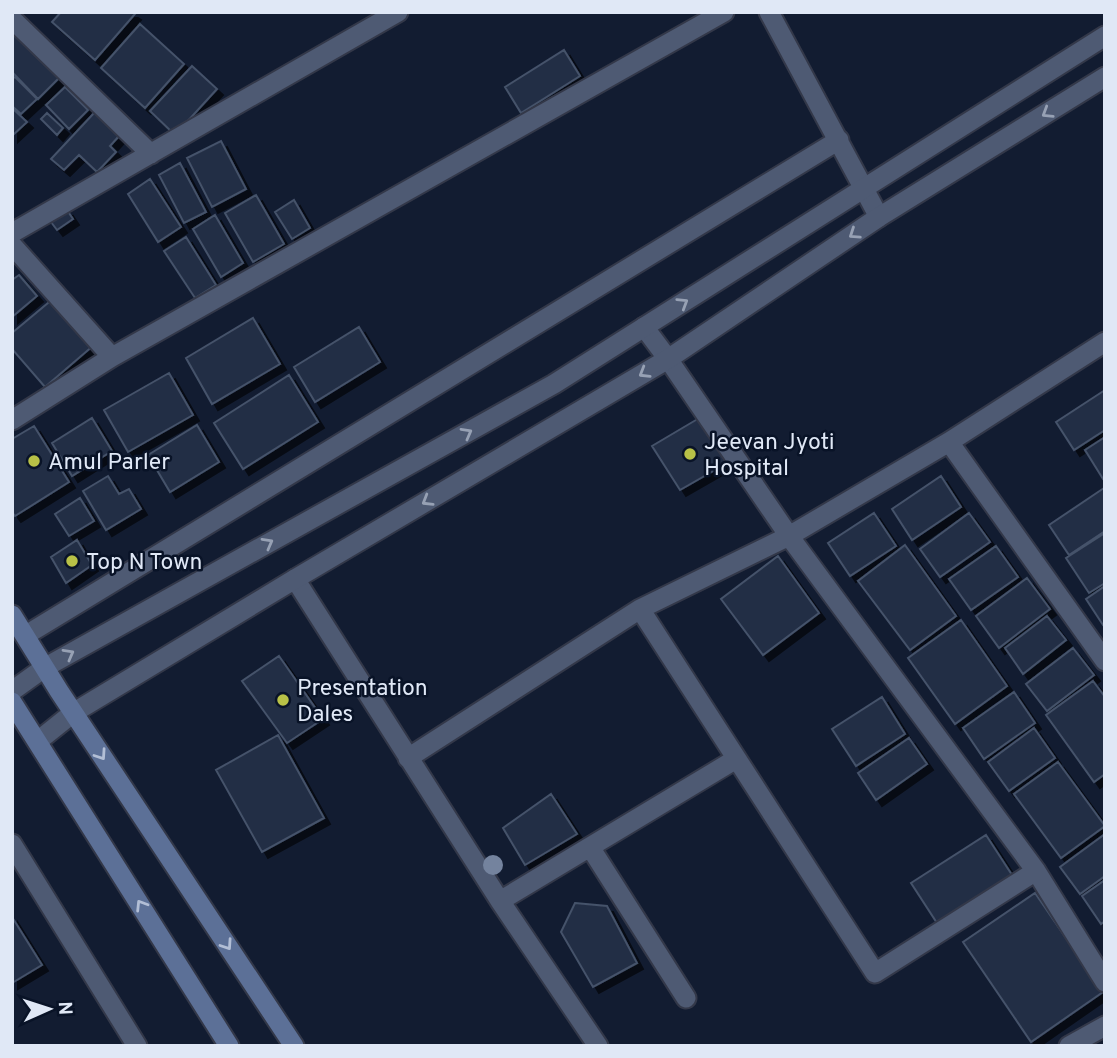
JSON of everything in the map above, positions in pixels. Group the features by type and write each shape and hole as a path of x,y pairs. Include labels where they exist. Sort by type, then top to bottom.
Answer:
{"main road":[{"path":"12,615 73,713 295,1046"},
{"path":"12,702 229,1046"}],"street":[{"path":"12,233 398,12"},
{"path":"12,420 112,357 723,12"},
{"path":"769,12 879,216"},
{"path":"12,19 152,153"},
{"path":"12,691 44,668 554,384 1105,36"},
{"path":"38,741 73,713 668,359 879,216 1105,77"},
{"path":"26,635 839,140"},
{"path":"12,245 112,357"},
{"path":"644,327 789,536 1036,871 1105,982"},
{"path":"408,758 640,609 789,536 1102,350"},
{"path":"949,442 1105,661"},
{"path":"295,579 500,901 598,1046"},
{"path":"640,609 875,974 1036,871"},
{"path":"500,901 736,759"},
{"path":"12,844 137,1046"},
{"path":"590,848 686,998"},
{"path":"1069,1046 1105,1026"}],"building":[{"path":"61,12 135,14 95,60 52,22"},
{"path":"140,24 184,64 145,108 101,68"},
{"path":"12,33 59,78 38,99 12,72"},
{"path":"564,50 580,76 521,113 505,87"},
{"path":"192,66 217,89 175,135 150,111"},
{"path":"15,77 37,99 21,114 12,106 12,79"},
{"path":"65,87 88,110 69,129 46,105"},
{"path":"12,108 27,122 12,136"},
{"path":"95,112 120,135 110,146 116,152 97,172 79,155 64,170 51,159"},
{"path":"47,113 63,128 57,135 41,119"},
{"path":"221,141 246,189 212,207 187,158"},
{"path":"180,163 206,212 184,223 159,175"},
{"path":"150,179 181,227 158,242 128,194"},
{"path":"256,195 284,244 253,262 225,213"},
{"path":"294,200 310,228 292,239 275,212"},
{"path":"67,210 73,219 57,230 51,222"},
{"path":"215,215 243,263 221,277 193,229"},
{"path":"186,237 216,285 195,298 164,251"},
{"path":"19,275 37,296 12,317 12,280"},
{"path":"54,298 94,345 45,387 12,349 12,333"},
{"path":"253,318 280,364 212,404 186,358"},
{"path":"359,327 380,362 315,402 294,367"},
{"path":"169,373 193,415 128,452 104,410"},
{"path":"289,375 318,422 243,469 214,423"},
{"path":"1105,390 1105,430 1074,450 1056,422"},
{"name":"Jeevan Jyoti Hospital","path":"701,417 729,462 680,490 652,446"},
{"path":"92,418 112,451 72,476 52,443"},
{"path":"197,425 219,462 170,492 148,455"},
{"name":"Amul Parler","path":"34,426 69,482 15,516 12,512 12,439"},
{"path":"1105,437 1105,478 1103,479 1085,450"},
{"path":"108,476 119,494 129,489 141,509 106,530 83,491"},
{"path":"941,476 961,507 912,540 892,509"},
{"path":"1104,488 1105,531 1069,555 1049,525"},
{"path":"80,498 94,521 69,536 55,514"},
{"path":"874,513 896,546 850,576 828,543"},
{"path":"969,513 990,542 940,577 920,549"},
{"path":"1105,533 1105,583 1089,593 1066,558"},
{"name":"Top N Town","path":"77,540 92,565 66,583 51,557"},
{"path":"905,545 956,616 910,650 858,581"},
{"path":"996,546 1018,577 971,610 949,579"},
{"path":"778,556 819,613 763,655 721,599"},
{"path":"1027,578 1050,609 999,648 976,616"},
{"path":"1105,586 1105,624 1103,625 1086,599"},
{"path":"1047,616 1066,640 1023,674 1005,648"},
{"path":"961,620 1007,686 955,724 908,658"},
{"path":"1073,648 1094,675 1047,711 1026,684"},
{"name":"Presentation Dales","path":"279,656 323,719 287,743 242,681"},
{"path":"1093,681 1105,697 1105,774 1094,782 1046,715"},
{"path":"1014,692 1035,723 984,759 963,728"},
{"path":"882,697 905,734 856,766 832,729"},
{"path":"1034,728 1055,758 1009,791 988,762"},
{"path":"278,735 324,818 262,852 216,770"},
{"path":"909,738 927,764 876,800 858,773"},
{"path":"1058,762 1105,826 1061,858 1014,794"},
{"path":"551,794 577,834 525,865 503,828"},
{"path":"1105,834 1105,876 1080,894 1060,867"},
{"path":"986,835 1012,875 937,923 911,883"},
{"path":"1105,880 1105,921 1101,924 1082,896"},
{"path":"1035,893 1103,992 1031,1042 963,942"},
{"path":"575,903 607,906 637,963 593,987 561,932"},
{"path":"12,917 42,965 12,983"}],"place":[{"name":"Jeevan Jyoti Hospital","path":"690,454"},
{"name":"Amul Parler","path":"34,461"},
{"name":"Top N Town","path":"72,561"},
{"name":"Presentation Dales","path":"283,700"}]}
